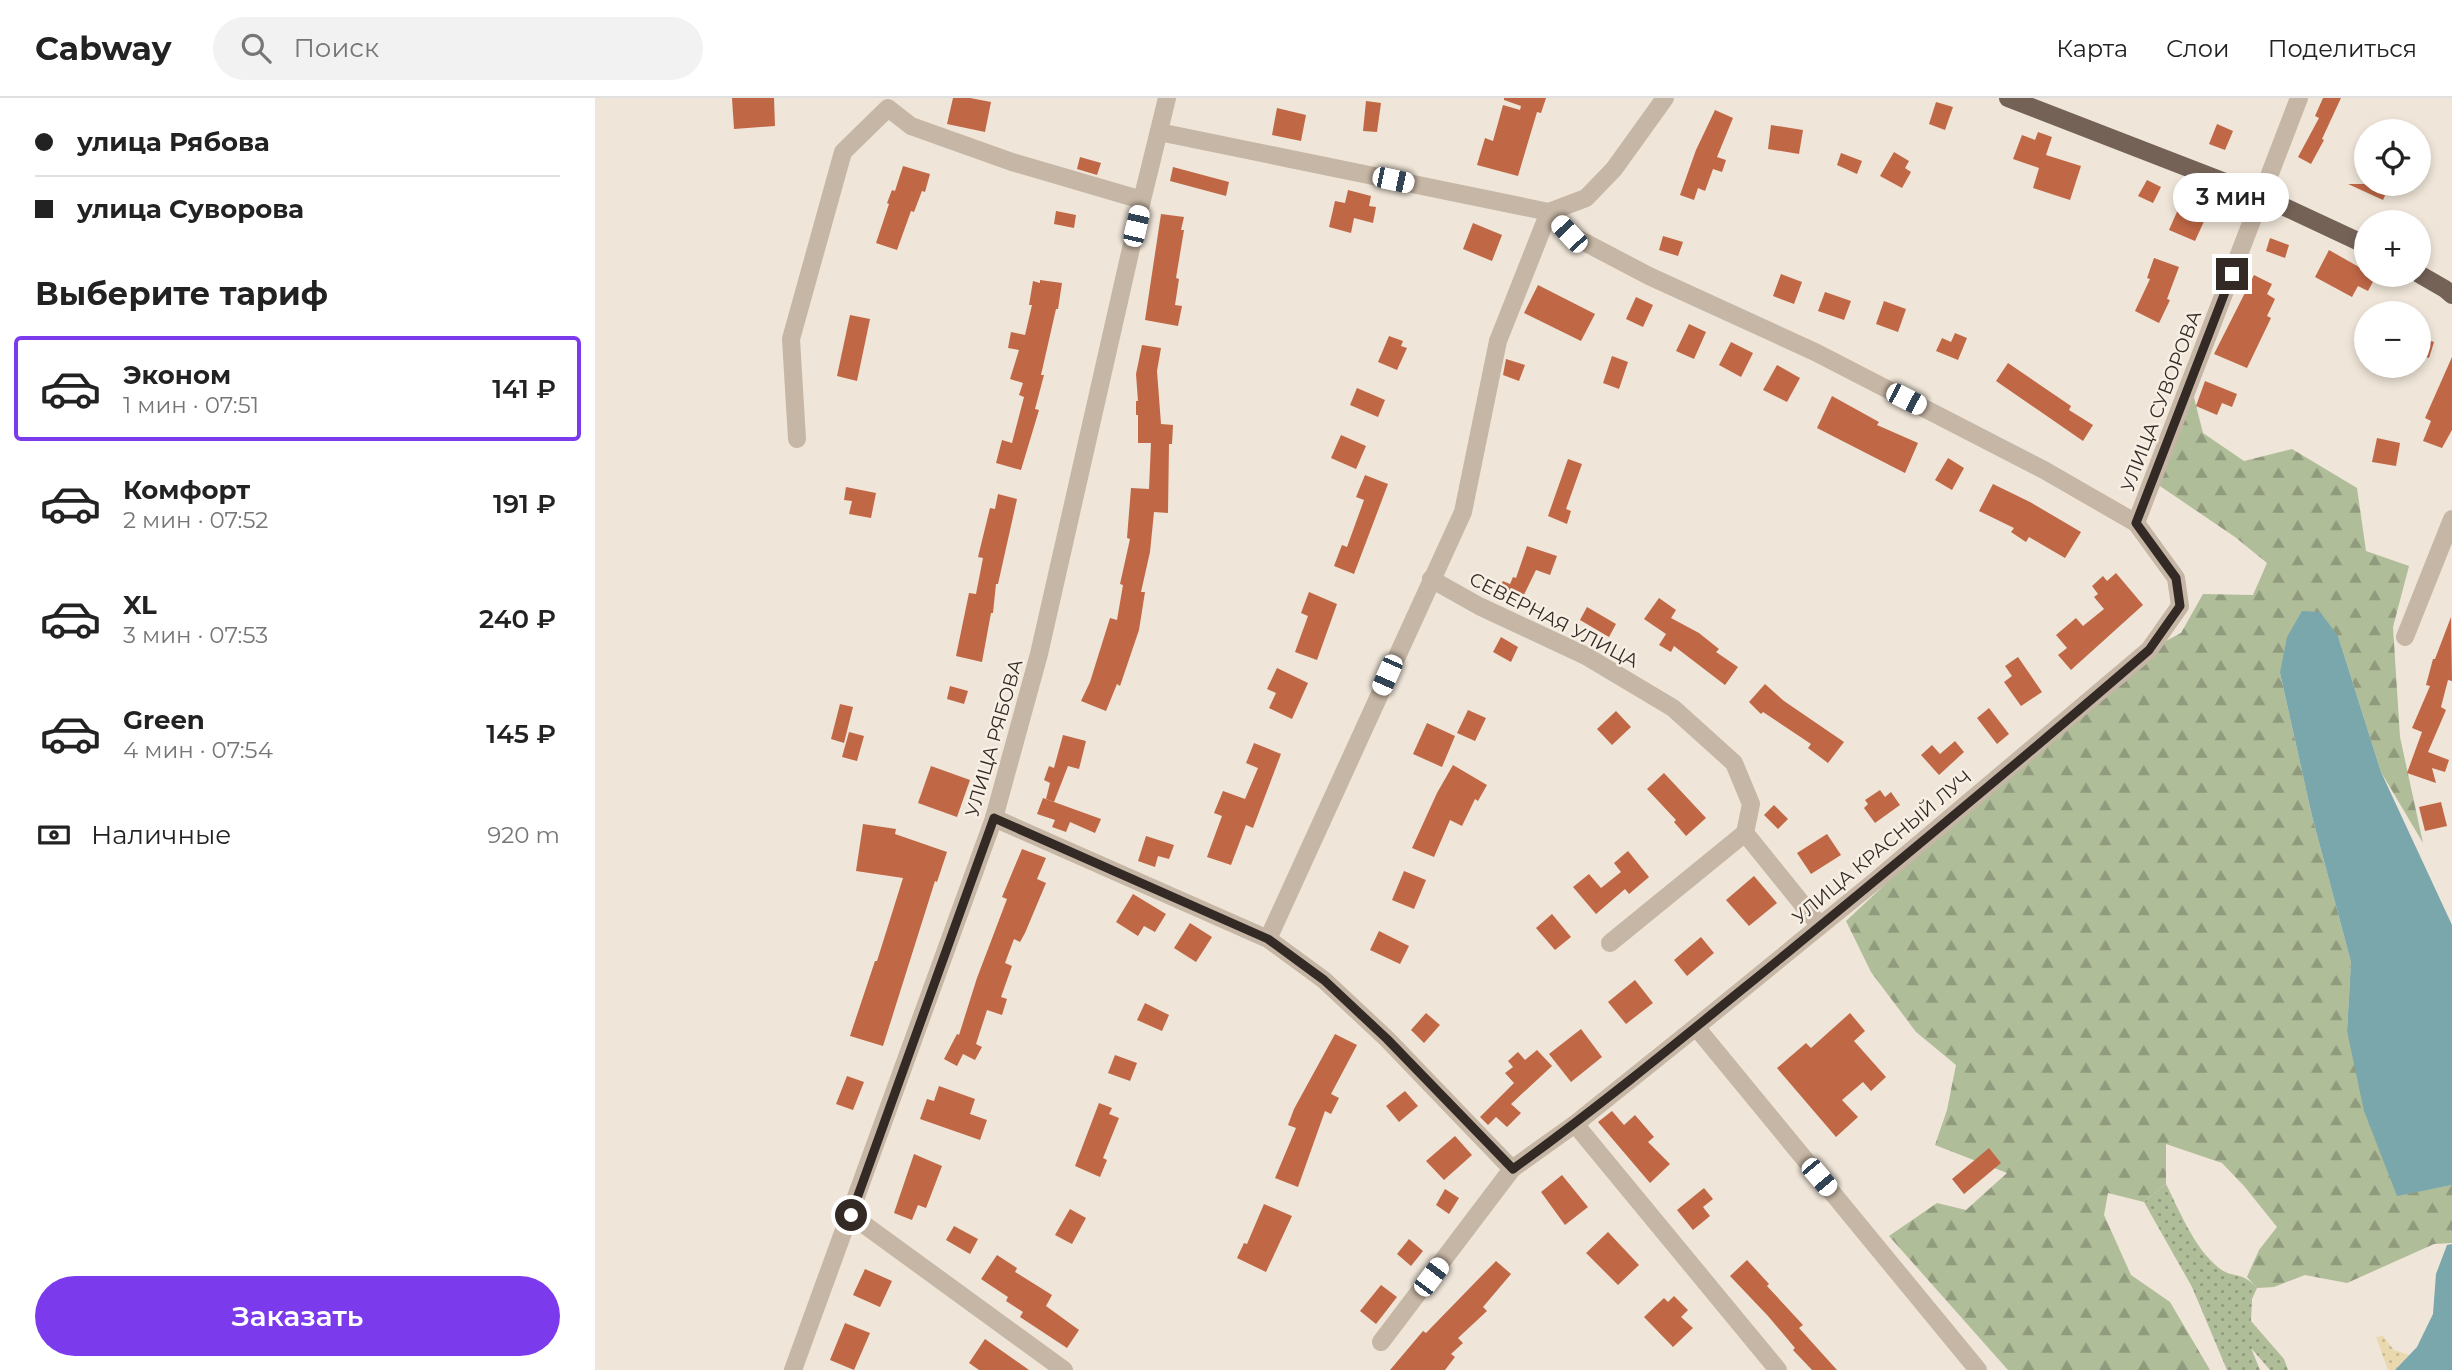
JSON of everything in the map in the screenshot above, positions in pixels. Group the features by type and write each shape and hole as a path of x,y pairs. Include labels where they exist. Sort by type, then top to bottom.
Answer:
{"main road":[{"path":"2008,98 2262,196 2354,239"},
{"path":"2431,281 2452,295"}],"street":[{"name":"УЛИЦА РЯБОВА","path":"793,1370 994,818 1039,654 1167,98"},
{"path":"1159,132 1549,212 1586,198 1613,169 1665,98"},
{"name":"УЛИЦА СУВОРОВА","path":"2136,523 2299,98"},
{"path":"797,439 791,339 843,152 888,108 911,126 1012,162 1142,200"},
{"path":"1549,212 1569,234 1580,240 1649,276 1815,352 2044,470 2136,523"},
{"path":"1268,939 1462,512 1498,341 1549,212"},
{"path":"2405,637 2452,519"},
{"name":"УЛИЦА КРАСНЫЙ ЛУЧ","path":"1381,1342 1513,1169 1574,1124 1820,926 2149,650 2180,606 2176,578 2136,523"},
{"name":"СЕВЕРНАЯ УЛИЦА","path":"1431,579 1479,606 1586,656 1673,708 1734,763 1751,804 1745,833"},
{"path":"994,818 1268,939 1324,980 1387,1039 1513,1169"},
{"path":"1610,943 1745,833 1820,926"},
{"path":"1696,1027 1978,1370"},
{"path":"1574,1124 1779,1370"},
{"path":"851,1215 1064,1370"}],"green space":[{"path":"2190,382 2203,433 2244,461 2292,449 2357,488 2366,551 2409,566 2393,627 2400,737 2423,843 2381,772 2338,636 2280,673 2312,816 2351,962 2347,1031 2397,1195 2452,1185 2452,1243 2434,1244 2347,1283 2305,1275 2274,1287 2257,1288 2247,1277 2259,1250 2277,1227 2222,1163 2166,1144 2166,1184 2144,1202 2108,1193 2104,1215 2131,1275 2170,1302 2210,1370 2008,1370 1889,1236 1937,1203 1966,1210 2007,1173 1935,1145 1947,1110 1956,1065 1916,1032 1871,972 1846,921 2001,776 2149,650 2181,633 2203,594 2253,595 2267,563 2235,537 2154,482"},
{"path":"2166,1184 2188,1229 2210,1260 2224,1271 2246,1279 2257,1288 2252,1299 2251,1321 2284,1359 2288,1370 2270,1370 2251,1348 2260,1370 2227,1370 2192,1287 2144,1202"}],"sand":[{"path":"2383,1336 2394,1350 2409,1355 2395,1370 2388,1370 2376,1337"}],"water":[{"path":"2302,611 2320,612 2338,636 2381,772 2452,925 2452,1185 2397,1196 2364,1111 2347,1031 2351,962 2312,816 2280,673 2287,637"},
{"path":"2452,1244 2452,1370 2395,1370 2417,1347 2433,1314 2436,1274 2447,1245"}],"building":[{"path":"732,98 774,98 775,126 734,129"},
{"path":"953,98 991,102 985,132 947,124"},
{"path":"1504,98 1546,98 1541,113 1537,112 1518,176 1477,165 1485,138 1493,141 1503,105 1520,110 1521,106"},
{"path":"2323,98 2341,98 2311,164 2298,157 2319,118 2315,116"},
{"path":"1366,101 1381,103 1377,132 1363,131"},
{"path":"1936,102 1953,107 1945,130 1929,124"},
{"path":"1277,108 1306,115 1301,141 1272,135"},
{"path":"1715,110 1733,118 1717,157 1726,160 1722,172 1713,169 1705,191 1698,188 1694,200 1680,195 1696,150"},
{"path":"2217,124 2233,131 2225,150 2209,144"},
{"path":"1771,125 1803,130 1799,154 1768,149"},
{"path":"2038,132 2052,137 2046,155 2081,166 2070,200 2033,188 2039,168 2013,159 2022,135 2035,140"},
{"path":"1894,152 1909,161 1905,168 1911,172 1902,188 1880,176"},
{"path":"1841,153 1862,161 1857,174 1837,165"},
{"path":"1080,157 1101,163 1097,175 1077,169"},
{"path":"903,166 930,174 925,192 922,191 914,212 911,211 897,250 876,243 889,204 887,203 892,190 895,191"},
{"path":"1173,167 1229,182 1226,196 1170,181"},
{"path":"2147,180 2161,187 2153,203 2138,196"},
{"path":"1348,190 1371,196 1369,206 1376,207 1373,223 1354,218 1351,233 1329,227 1335,201 1345,203"},
{"path":"2180,205 2206,217 2195,241 2169,230"},
{"path":"1056,211 1076,215 1074,228 1054,224"},
{"path":"1161,214 1184,217 1176,278 1179,279 1175,305 1182,306 1178,326 1145,320"},
{"path":"1473,223 1502,235 1492,261 1463,249"},
{"path":"1663,236 1683,242 1678,256 1659,250"},
{"path":"2270,238 2289,245 2285,258 2266,251"},
{"path":"2329,250 2354,264 2354,287 2357,287 2352,297 2315,277"},
{"path":"2154,258 2179,267 2167,299 2170,300 2159,323 2135,311 2150,279 2147,278"},
{"path":"1781,274 1802,282 1794,304 1773,296"},
{"path":"2254,275 2272,284 2267,294 2275,299 2267,316 2271,318 2247,368 2214,354"},
{"path":"1040,280 1062,283 1041,375 1044,375 1035,409 1039,410 1021,470 996,463 1002,440 1012,443 1024,397 1019,395 1023,383 1010,379 1019,350 1008,348 1011,332 1025,335 1032,305 1029,305 1033,281 1040,283"},
{"path":"1538,285 1595,314 1581,341 1524,313"},
{"path":"1825,292 1851,301 1844,320 1818,311"},
{"path":"1636,297 1653,305 1643,327 1626,319"},
{"path":"1884,301 1906,309 1898,332 1876,324"},
{"path":"850,315 870,319 857,381 837,376"},
{"path":"1689,324 1706,332 1694,359 1676,351"},
{"path":"1955,333 1967,338 1958,360 1936,351 1942,338 1951,342"},
{"path":"1389,336 1403,341 1401,346 1407,348 1397,370 1378,362"},
{"path":"1731,342 1753,353 1741,377 1719,365"},
{"path":"1142,345 1161,348 1157,371 1161,424 1173,425 1172,444 1169,444 1168,513 1154,512 1150,552 1141,592 1145,592 1139,630 1120,686 1117,684 1106,711 1081,701 1090,682 1110,618 1117,620 1123,585 1120,584 1130,539 1127,538 1131,488 1149,489 1151,443 1138,443 1136,415 1136,374"},
{"path":"1612,356 1628,362 1619,389 1603,383"},
{"path":"2452,357 2452,430 2442,448 2423,441 2431,421 2425,418"},
{"path":"1506,359 1525,365 1519,381 1503,375"},
{"path":"2008,363 2071,406 2069,410 2093,425 2083,441 1996,381"},
{"path":"1777,365 1800,378 1787,402 1763,390"},
{"path":"2205,381 2237,394 2232,407 2222,403 2217,415 2196,406"},
{"path":"1357,388 1385,400 1378,417 1350,405"},
{"path":"1832,396 1879,422 1877,425 1918,443 1905,473 1817,428"},
{"path":"1341,435 1366,446 1356,469 1331,458"},
{"path":"2377,438 2400,443 2396,466 2372,462"},
{"path":"1948,458 1964,468 1952,490 1935,480"},
{"path":"1568,459 1582,464 1566,509 1571,511 1567,524 1548,516"},
{"path":"1365,475 1388,484 1354,574 1334,566 1342,545 1347,547 1364,500 1356,497"},
{"path":"1993,484 2081,532 2065,558 2029,537 2026,542 2011,532 2014,528 1979,511"},
{"path":"846,487 876,493 871,518 849,514 852,501 844,500"},
{"path":"998,494 1017,499 996,584 993,613 982,662 956,656 969,593 976,594 983,558 978,557 990,508 995,509"},
{"path":"1527,546 1557,556 1550,575 1536,570 1518,607 1495,596 1503,581 1510,584 1513,577 1516,578"},
{"path":"2116,573 2143,605 2071,670 2058,655 2067,648 2056,635 2076,618 2083,626 2104,609 2094,597 2098,594 2092,586 2103,576 2107,581"},
{"path":"1309,592 1337,604 1317,660 1295,652 1308,616 1301,613"},
{"path":"1659,598 1676,610 1671,618 1699,633 1719,649 1716,652 1738,667 1725,685 1674,646 1671,652 1659,645 1666,634 1644,619"},
{"path":"1587,607 1616,624 1609,637 1580,620"},
{"path":"2451,617 2452,681 2448,680 2441,707 2446,710 2428,752 2449,760 2445,772 2432,768 2436,783 2407,773 2422,732 2412,728 2430,686 2426,685 2433,659"},
{"path":"1501,637 1518,647 1511,662 1493,652"},
{"path":"2018,657 2042,692 2021,706 2004,682 2012,676 2005,666"},
{"path":"1277,668 1308,683 1292,719 1269,708 1276,693 1267,689"},
{"path":"1765,684 1784,701 1844,742 1828,763 1808,748 1811,744 1763,712 1761,714 1749,702"},
{"path":"950,686 968,691 964,704 947,699"},
{"path":"840,704 853,707 844,743 831,739"},
{"path":"1989,708 2009,734 1997,744 1977,718"},
{"path":"1468,710 1486,718 1475,741 1457,733"},
{"path":"1616,711 1631,727 1612,745 1597,729"},
{"path":"1427,723 1455,736 1442,767 1413,754"},
{"path":"849,732 864,736 857,761 842,757"},
{"path":"1063,735 1086,741 1079,769 1068,766 1054,802 1046,799 1050,783 1044,780 1049,766 1054,768"},
{"path":"1955,741 1964,752 1939,775 1921,755 1932,745 1940,754"},
{"path":"1254,743 1281,754 1253,828 1246,825 1231,865 1207,857 1222,816 1214,813 1223,791 1245,799 1258,768 1246,763"},
{"path":"1453,765 1487,785 1478,801 1475,799 1462,826 1450,820 1434,857 1412,848"},
{"path":"931,766 970,780 957,817 918,803"},
{"path":"1664,773 1706,818 1686,836 1674,822 1676,820 1647,789"},
{"path":"1880,790 1885,797 1891,792 1900,805 1875,823 1864,808 1868,804 1865,800"},
{"path":"1043,798 1101,819 1095,833 1070,822 1066,832 1052,827 1055,820 1037,814"},
{"path":"2441,802 2447,826 2425,831 2419,807"},
{"path":"1774,805 1788,819 1778,829 1764,815"},
{"path":"863,824 896,829 895,834 947,852 937,882 935,881 883,1046 850,1036 903,878 856,871"},
{"path":"1827,834 1841,855 1811,874 1797,853"},
{"path":"1146,836 1174,845 1169,859 1158,856 1155,867 1138,861"},
{"path":"1022,849 1046,858 1037,879 1046,883 1025,933 1020,942 1014,939 1005,963 1012,966 1001,997 1007,999 1002,1015 987,1010 976,1044 982,1047 975,1060 963,1054 957,1066 944,1059 957,1034 959,1035 1007,899 1002,897"},
{"path":"1628,851 1649,877 1629,894 1625,889 1596,914 1573,887 1589,874 1601,888 1621,872 1614,863"},
{"path":"1404,871 1426,880 1414,909 1392,900"},
{"path":"1754,876 1777,903 1749,926 1726,900"},
{"path":"1133,894 1166,914 1155,932 1144,926 1138,936 1116,922"},
{"path":"1552,914 1571,937 1555,950 1536,928"},
{"path":"1190,923 1212,937 1196,962 1174,948"},
{"path":"1379,931 1409,946 1400,964 1370,950"},
{"path":"1701,937 1714,953 1687,976 1674,960"},
{"path":"1635,980 1653,1003 1626,1024 1608,1002"},
{"path":"1145,1003 1169,1015 1162,1031 1137,1020"},
{"path":"1426,1013 1440,1025 1424,1043 1411,1030"},
{"path":"1850,1013 1865,1031 1854,1041 1886,1077 1871,1091 1863,1082 1842,1100 1858,1117 1836,1137 1777,1068 1806,1043 1811,1048"},
{"path":"1581,1029 1602,1057 1571,1082 1549,1054"},
{"path":"1335,1034 1357,1045 1331,1094 1339,1098 1331,1114 1325,1111 1298,1187 1275,1178 1296,1128 1288,1125 1294,1109"},
{"path":"1537,1050 1552,1066 1511,1104 1521,1113 1507,1127 1496,1117 1488,1125 1480,1117 1514,1083 1505,1073 1513,1067 1508,1061 1518,1052 1525,1060"},
{"path":"1115,1055 1137,1063 1130,1081 1108,1073"},
{"path":"847,1076 864,1082 853,1110 836,1104"},
{"path":"939,1086 975,1099 970,1114 987,1120 980,1140 920,1119 927,1099 934,1101"},
{"path":"1405,1091 1418,1106 1399,1122 1386,1106"},
{"path":"1099,1103 1112,1108 1109,1114 1119,1118 1103,1158 1107,1160 1100,1177 1075,1166"},
{"path":"1612,1111 1624,1125 1635,1115 1654,1137 1648,1142 1670,1164 1650,1183 1598,1122"},
{"path":"1455,1136 1472,1155 1444,1180 1426,1161"},
{"path":"1989,1148 2001,1163 1964,1194 1952,1179"},
{"path":"914,1154 942,1166 926,1208 918,1205 912,1220 894,1213"},
{"path":"1562,1175 1588,1207 1565,1225 1541,1192"},
{"path":"1704,1188 1713,1199 1703,1207 1710,1216 1693,1230 1677,1210"},
{"path":"1445,1189 1459,1198 1449,1214 1436,1205"},
{"path":"1264,1204 1292,1216 1266,1272 1237,1258 1244,1243 1247,1244"},
{"path":"1070,1209 1086,1218 1072,1244 1055,1235"},
{"path":"954,1226 978,1239 970,1254 946,1240"},
{"path":"1608,1232 1639,1265 1618,1285 1586,1253"},
{"path":"1409,1239 1423,1251 1411,1266 1397,1254"},
{"path":"997,1255 1017,1268 1015,1272 1052,1295 1046,1306 1079,1330 1067,1348 1020,1317 1023,1312 1006,1301 1008,1297 981,1279"},
{"path":"1747,1260 1803,1325 1799,1328 1837,1370 1812,1370 1768,1316 1730,1276"},
{"path":"1496,1261 1511,1274 1483,1307 1487,1311 1458,1338 1463,1343 1451,1354 1455,1357 1445,1370 1390,1370 1423,1331 1426,1333"},
{"path":"865,1269 892,1281 880,1307 853,1295"},
{"path":"1381,1285 1397,1297 1376,1324 1360,1311"},
{"path":"1674,1296 1688,1310 1681,1317 1693,1328 1673,1347 1644,1317 1664,1298 1668,1302"},
{"path":"845,1323 870,1333 854,1370 830,1360"},
{"path":"985,1339 1029,1370 979,1370 969,1363"}],"route":[{"path":"851,1215 994,818 1268,939 1324,980 1387,1039 1513,1169 1574,1124 1874,882 2149,650 2180,606 2176,578 2136,523 2232,274"}]}
